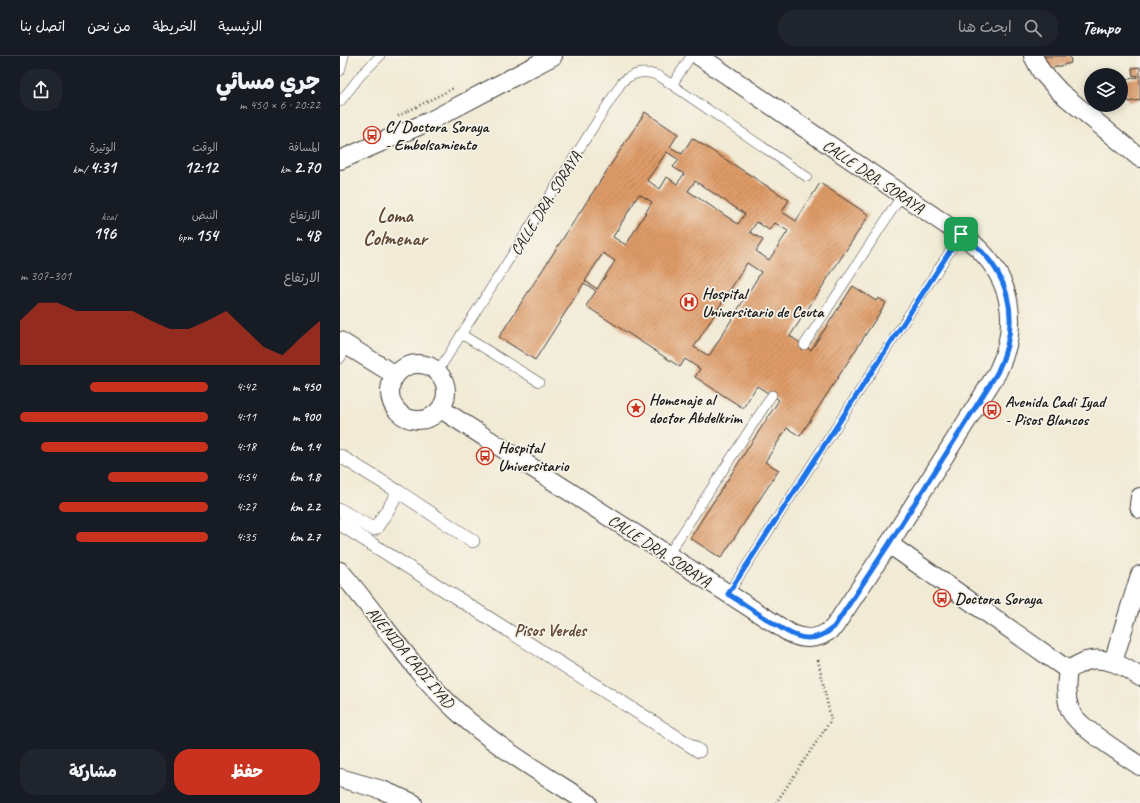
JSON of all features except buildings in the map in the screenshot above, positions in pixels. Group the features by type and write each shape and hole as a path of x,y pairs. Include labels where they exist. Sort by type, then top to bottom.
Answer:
{"street":[{"path":"340,160 430,120 553,56"},
{"name":"CALLE DRA. SORAYA","path":"441,409 791,634 804,638 817,637 829,632 834,627 889,544 997,373 1008,346 1011,317 1009,302 1001,278 995,268 984,253 961,234 699,56"},
{"path":"1032,56 1041,71 1060,92 1140,158"},
{"path":"343,349 395,375"},
{"path":"416,364 431,367 438,371 446,385 446,394 445,401 441,409 435,415 422,419 409,419 395,408 391,400 390,392 391,383 395,375 408,366 416,364"},
{"path":"340,456 399,492 473,541"},
{"path":"340,510 373,529 399,492"},
{"path":"1140,497 1140,509"},
{"path":"340,524 699,750"},
{"path":"889,544 1068,670"},
{"name":"AVENIDA CADI IYAD","path":"340,571 422,674 456,711 493,741 588,803"},
{"path":"1113,662 1140,575"},
{"path":"1068,670 1086,661 1102,660 1113,662 1128,668 1140,677"},
{"path":"1068,670 1066,694 1070,712 1083,726 1140,766"},
{"path":"340,778 382,790 413,803"}],"lane":[{"path":"340,70 344,56"},
{"path":"340,102 361,75 380,56"},
{"path":"672,85 691,56"},
{"name":"CALLE DRA. SORAYA","path":"438,371 622,82 633,74 646,72 659,76 807,177"},
{"path":"804,345 902,195"},
{"path":"728,594 961,234"},
{"path":"461,334 539,382"},
{"path":"668,555 772,395"}],"path":[{"path":"397,116 461,85"},
{"path":"776,803 831,720 818,660"}],"place":[{"name":"C/ Doctora Soraya - Embolsamiento","path":"372,135"},
{"name":"Hospital Universitario de Ceuta","path":"689,302"},
{"name":"Homenaje al doctor Abdelkrim","path":"636,408"},
{"name":"Avenida Cadi Iyad - Pisos Blancos","path":"992,410"},
{"name":"Hospital Universitario","path":"485,456"},
{"name":"Doctora Soraya","path":"942,598"}],"district":[{"name":"Loma Colmenar","path":"395,226"},
{"name":"Pisos Verdes","path":"550,630"}],"route":[{"path":"961,234 970,240 988,258 1001,278 1006,290 1011,317 1008,346 1003,360 997,373 889,544 834,627 829,632 817,637 797,637 728,594 961,234"}]}
